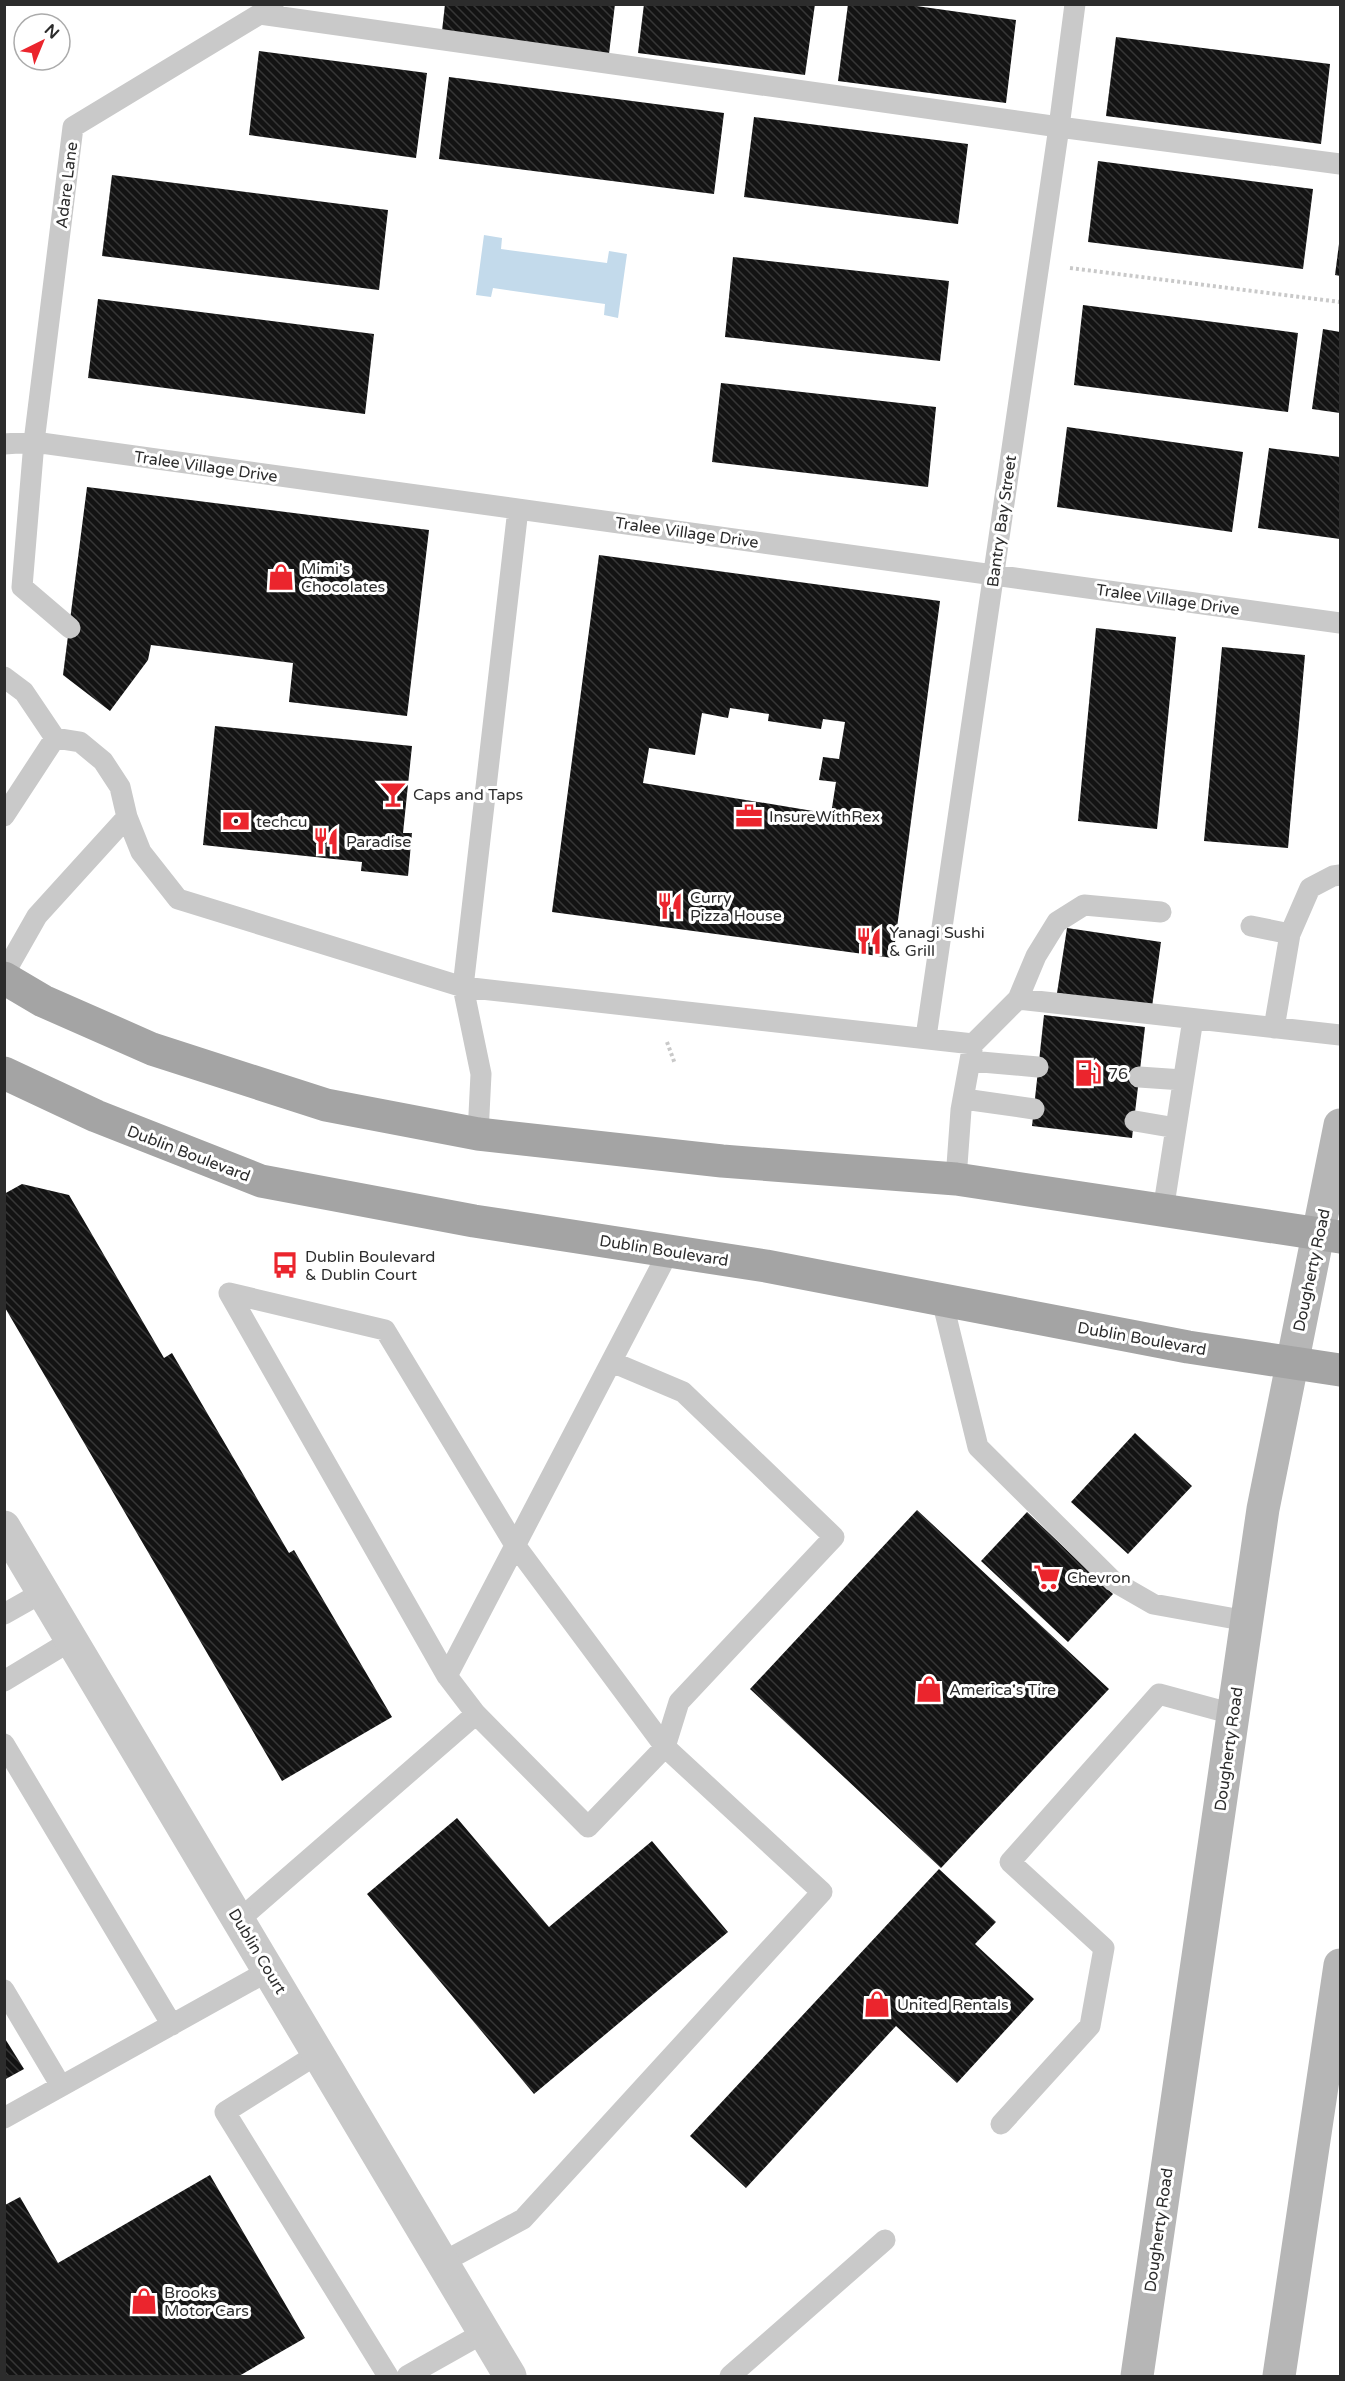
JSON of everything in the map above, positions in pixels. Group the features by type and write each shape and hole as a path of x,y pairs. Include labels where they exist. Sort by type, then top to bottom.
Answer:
{"main road":[{"path":"4,978 43,1001 163,1052 320,1103 478,1134 722,1161 956,1179 1330,1235"},
{"name":"Dublin Boulevard","path":"4,1073 96,1116 261,1181 474,1221 766,1266 1188,1347 1341,1370"},
{"name":"Dougherty Road","path":"1137,2376 1263,1509 1292,1363 1330,1235 1341,1125"},
{"path":"1279,2376 1341,1965"}],"street":[{"name":"Dublin Court","path":"4,1527 510,2376"}],"lane":[{"name":"Bantry Bay Street","path":"926,1037 1075,4"},
{"path":"268,9 1059,127 1341,164"},
{"name":"Adare Lane","path":"34,442 73,127 268,9"},
{"path":"34,442 22,587 70,628"},
{"name":"Tralee Village Drive","path":"4,444 34,442 1341,623"},
{"path":"478,1134 481,1074 463,987 518,509"},
{"path":"4,677 24,692 55,738 80,742 103,761 120,787 127,817 141,852 178,899 463,987 926,1037 972,1052 1038,1067"},
{"path":"4,816 55,738"},
{"path":"4,974 37,916 127,817"},
{"path":"1274,1028 1290,934 1310,888 1333,876 1341,875"},
{"path":"956,1179 964,1099 972,1052 1018,999 1036,956 1057,922 1084,905 1161,912"},
{"path":"1251,926 1290,934"},
{"path":"1018,999 1341,1035"},
{"path":"1162,1211 1193,1019"},
{"path":"1140,1077 1183,1080"},
{"path":"964,1099 1034,1109"},
{"path":"1135,1121 1176,1128"},
{"path":"447,1676 669,1251"},
{"path":"443,2262 523,2219 822,1892 665,1747 515,1545 385,1330 229,1293 447,1676 476,1714 588,1827 665,1747 679,1702 834,1537 683,1392 612,1362"},
{"path":"942,1300 978,1447 1113,1581 1153,1604 1247,1621"},
{"path":"4,1614 43,1592"},
{"path":"4,1681 72,1640"},
{"path":"1001,2124 1090,2026 1104,1948 1010,1862 1159,1694 1233,1714"},
{"path":"239,1920 476,1714"},
{"path":"4,1744 172,2025"},
{"path":"4,2118 270,1971"},
{"path":"4,1990 61,2086"},
{"path":"319,2053 225,2112 388,2376"},
{"path":"730,2376 885,2240"},
{"path":"406,2376 485,2332"}],"path":[{"path":"1064,267 1341,302"}],"water":[{"path":"484,235 502,238 501,249 607,263 609,251 627,254 618,318 604,315 605,304 493,288 491,297 476,295"}],"building":[{"path":"445,4 615,4 609,54 442,31"},
{"path":"644,4 815,4 805,75 638,53"},
{"path":"848,4 902,4 1016,20 1006,103 838,81"},
{"path":"1116,37 1330,64 1321,144 1106,116"},
{"path":"259,51 427,73 416,158 249,135"},
{"path":"449,77 724,113 714,194 439,159"},
{"path":"754,117 968,144 958,224 744,197"},
{"path":"1098,161 1313,189 1303,269 1088,242"},
{"path":"112,175 388,210 379,290 102,256"},
{"path":"1340,244 1340,276 1335,275"},
{"path":"733,257 949,281 940,361 725,337"},
{"path":"98,299 374,334 365,414 88,378"},
{"path":"1083,305 1298,333 1288,412 1074,385"},
{"path":"1323,329 1340,332 1340,413 1312,409"},
{"path":"721,383 936,407 928,487 712,462"},
{"path":"1067,427 1243,452 1232,532 1057,507"},
{"path":"1269,448 1340,457 1340,539 1258,528"},
{"path":"87,487 429,530 407,716 289,702 293,663 151,645 148,660 110,711 63,675"},
{"path":"599,555 940,601 893,958 552,912","holes":["730,708 769,714 768,721 821,729 823,719 845,722 839,759 823,757 819,780 836,782 831,814 643,783 649,748 695,755 702,713 728,718"]},
{"path":"1096,628 1176,637 1157,829 1078,821"},
{"path":"1222,647 1305,655 1288,848 1204,841"},
{"path":"215,726 412,746 403,833 412,833 408,876 361,871 362,862 203,845"},
{"path":"1067,928 1161,942 1152,1007 1057,993"},
{"path":"1044,1015 1145,1027 1132,1138 1032,1126"},
{"path":"22,1184 69,1195 164,1358 172,1353 289,1553 294,1550 392,1717 282,1781 4,1306 4,1194"},
{"path":"1135,1433 1192,1486 1128,1554 1071,1502"},
{"name":"America's Tire","path":"917,1510 1109,1689 941,1868 750,1689"},
{"name":"Chevron","path":"1027,1512 1113,1594 1068,1642 981,1561"},
{"path":"457,1818 549,1927 652,1841 728,1932 534,2094 367,1894"},
{"path":"939,1869 996,1922 975,1944 1034,1999 957,2083 896,2026 746,2188 690,2136"},
{"path":"4,2037 24,2069 4,2080"},
{"name":"Brooks Motor Cars","path":"210,2175 305,2338 239,2376 5,2376 5,2205 20,2197 58,2263"}],"place":[{"name":"Mimi's Chocolates","path":"281,577"},
{"name":"Caps and Taps","path":"393,794"},
{"name":"InsureWithRex","path":"749,816"},
{"name":"techcu","path":"236,821"},
{"name":"Paradise","path":"326,841"},
{"name":"Curry Pizza House","path":"670,906"},
{"name":"Yanagi Sushi & Grill","path":"869,941"},
{"name":"76","path":"1088,1073"},
{"name":"Dublin Boulevard & Dublin Court","path":"285,1265"},
{"name":"Chevron","path":"1047,1577"},
{"name":"America's Tire","path":"929,1689"},
{"name":"United Rentals","path":"877,2004"},
{"name":"Brooks Motor Cars","path":"144,2301"}]}
